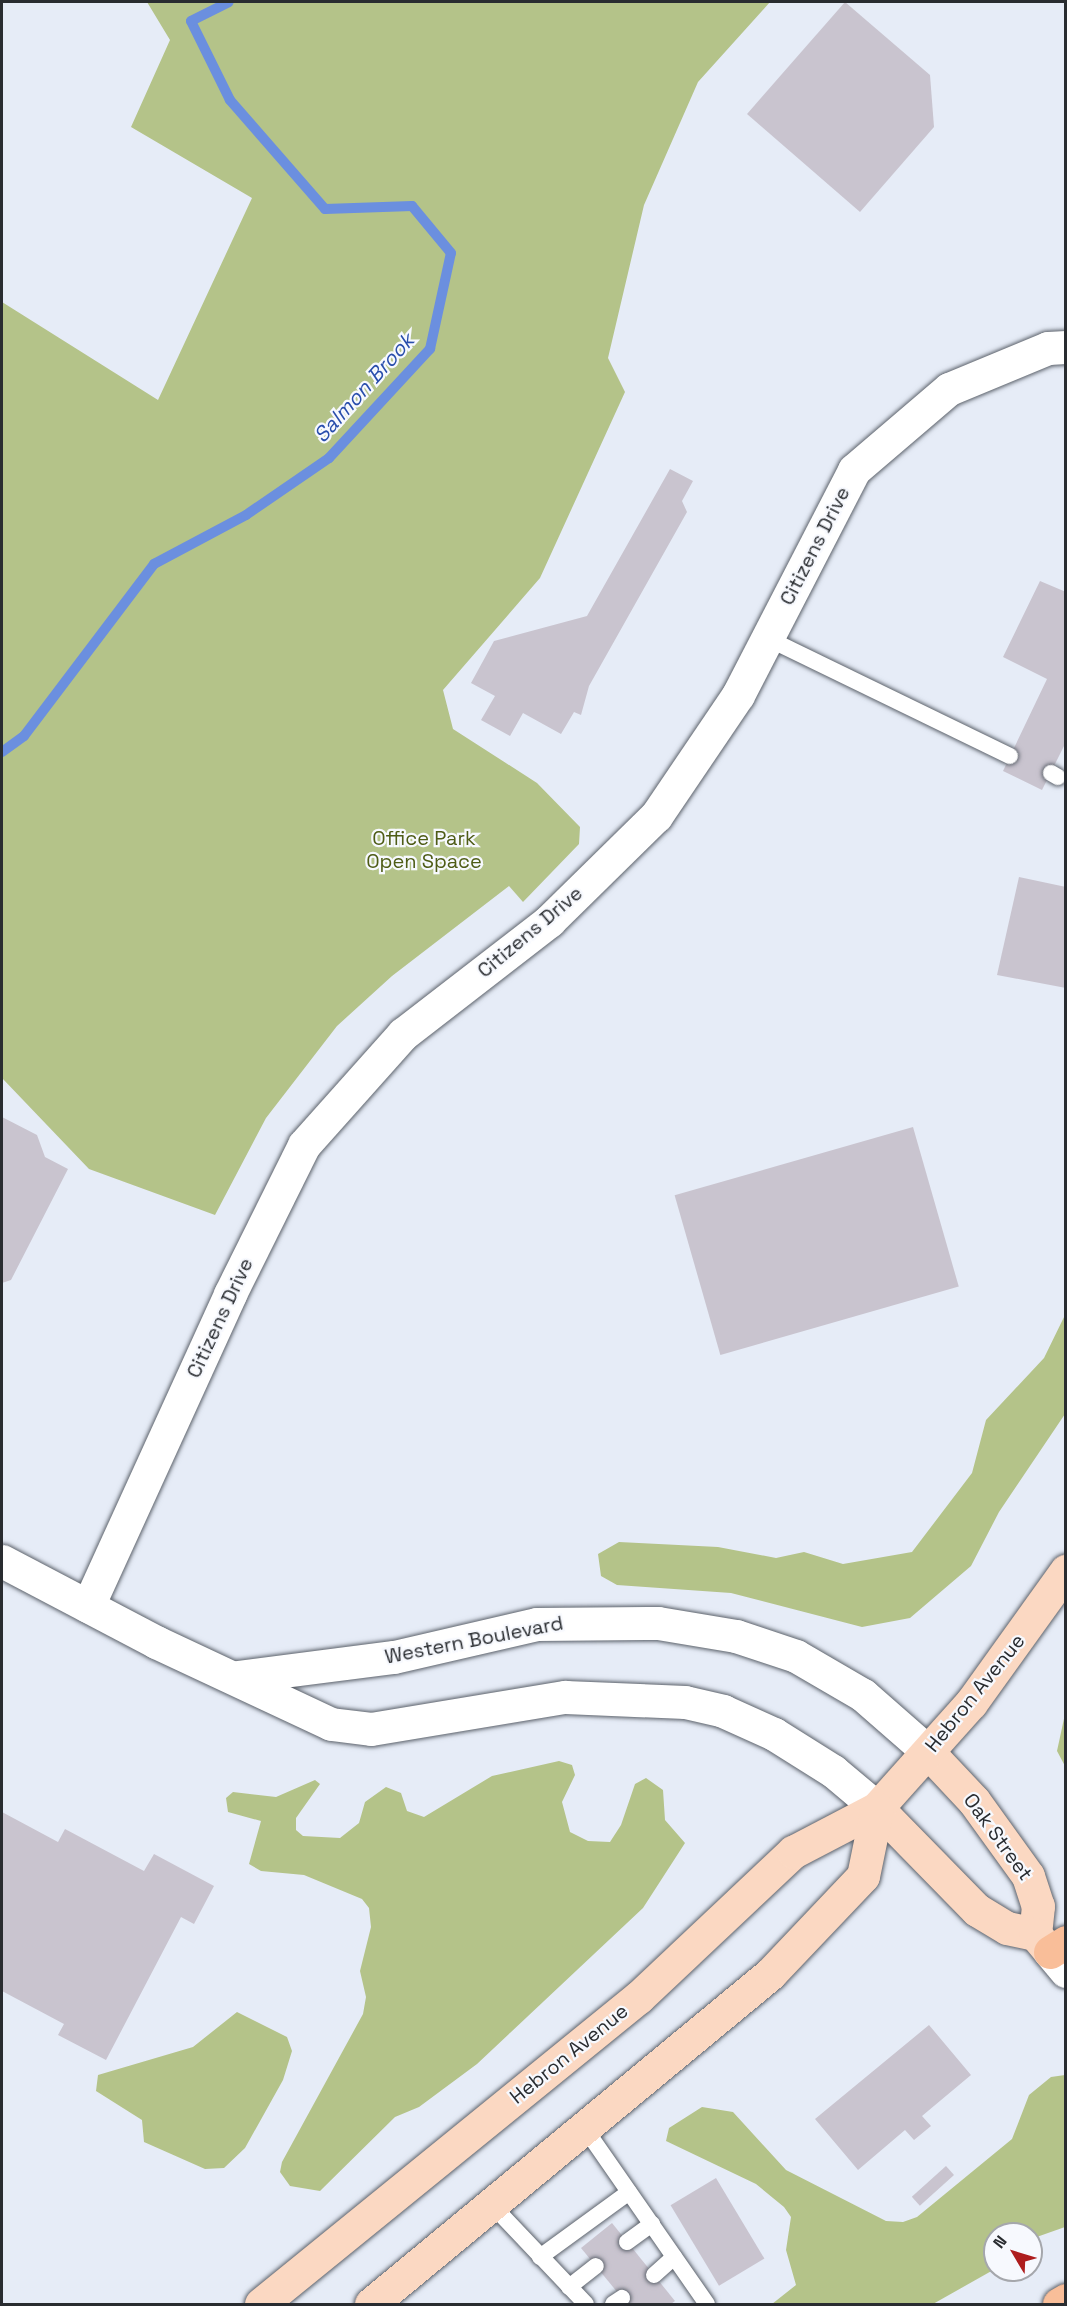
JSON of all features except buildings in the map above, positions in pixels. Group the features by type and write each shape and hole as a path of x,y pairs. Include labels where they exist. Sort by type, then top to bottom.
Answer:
{"highway":[{"path":"1059,2304 1065,2300"}],"main road":[{"name":"Hebron Avenue","path":"261,2304 639,1997 793,1852 878,1808 928,1752 1007,1656 1065,1572"},
{"name":"Oak Street","path":"928,1752 974,1801 1028,1876 1054,1950"},
{"name":"Hebron Avenue","path":"371,2304 586,2130 764,1980 863,1876 878,1808"},
{"name":"Oak Street","path":"878,1808 977,1910 1001,1926 1054,1950"}],"street":[{"name":"Citizens Drive","path":"88,1606 230,1294 304,1145 403,1034 549,921 656,816 738,695 854,470 949,389 1048,348 1065,347"},
{"path":"2,1561 88,1606 351,1728 451,1718 565,1697 698,1704 774,1734 833,1771 878,1808"},
{"name":"Western Boulevard","path":"237,1677 394,1657 537,1624 658,1623 736,1636 802,1659 863,1695 928,1752"}],"lane":[{"path":"767,638 1010,756"},
{"path":"586,2130 707,2304"},
{"path":"540,2257 629,2192"},
{"path":"493,2206 586,2304"},
{"path":"627,2242 652,2224"},
{"path":"654,2276 675,2257"},
{"path":"569,2287 596,2266"}],"green space":[{"name":"Office Park Open Space","path":"147,2 770,2 698,82 644,205 608,358 625,392 540,578 443,690 453,729 537,783 580,827 579,844 523,902 509,886 392,976 337,1026 266,1118 215,1215 89,1169 2,1078 2,302 158,400 252,198 131,127 170,40"},
{"path":"1065,1315 1065,1414 999,1512 971,1566 910,1618 862,1627 731,1593 617,1585 601,1576 598,1554 619,1542 718,1547 776,1558 804,1552 843,1564 912,1552 972,1473 986,1420 1044,1358"},
{"path":"1065,1714 1065,1766 1057,1751"},
{"path":"559,1761 572,1765 575,1775 562,1802 570,1832 588,1841 610,1842 621,1825 635,1784 646,1778 663,1790 665,1820 685,1843 643,1908 477,2064 419,2107 395,2117 320,2191 290,2186 280,2172 282,2162 363,2014 366,1997 360,1971 371,1927 369,1908 362,1899 304,1875 261,1871 249,1864 261,1821 228,1812 226,1798 233,1792 276,1797 315,1780 320,1784 296,1818 296,1830 303,1836 340,1838 359,1823 365,1802 386,1787 401,1793 407,1811 424,1817 492,1776"},
{"path":"237,2012 287,2037 292,2051 283,2080 245,2148 224,2168 205,2169 144,2142 142,2120 96,2091 98,2075 193,2047"},
{"path":"1065,2075 1065,2227 1043,2235 1043,2222 983,2222 983,2276 933,2304 772,2304 796,2285 786,2250 791,2217 784,2207 756,2184 666,2141 669,2128 702,2107 733,2112 786,2170 886,2221 903,2222 917,2217 1012,2139 1029,2095 1051,2077"}],"waterway":[{"name":"Salmon Brook","path":"2,752 24,736 154,564 246,515 329,458 430,349 451,253 412,206 325,209 230,100 191,21 229,2"}]}
